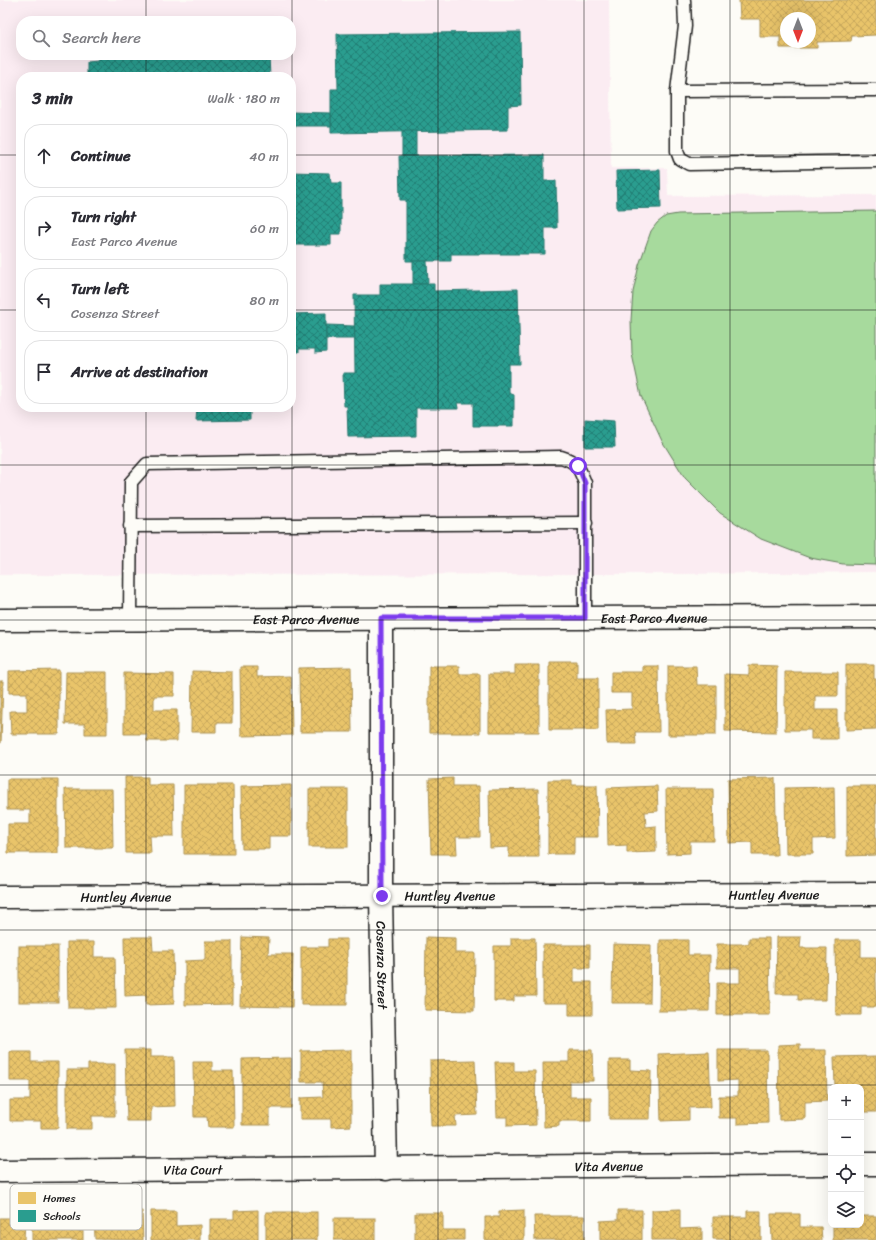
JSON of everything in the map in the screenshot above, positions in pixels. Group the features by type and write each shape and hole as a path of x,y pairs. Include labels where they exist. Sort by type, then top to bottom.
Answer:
{"street":[{"name":"East Parco Avenue","path":"0,620 876,617"},
{"name":"Cosenza Street","path":"381,618 382,896 386,1169"},
{"name":"Huntley Avenue","path":"0,897 876,894"},
{"name":"Vita Avenue","path":"386,1169 828,1164"},
{"path":"864,1164 876,1164"},
{"name":"Vita Court","path":"0,1171 386,1169"}],"lane":[{"path":"684,0 685,26 677,91 677,152 680,159 689,164 876,161"},
{"path":"677,91 876,90"},
{"path":"130,620 131,482 147,464 561,457 570,460 578,466 585,483 585,618"},
{"path":"130,526 586,522"}],"shaded area":[{"path":"0,0 609,0 611,168 667,168 668,196 876,195 876,572 674,574 0,575"}],"green space":[{"path":"876,211 876,565 843,564 810,558 761,539 720,513 685,478 662,441 641,396 632,354 631,320 633,292 639,265 651,231 657,223 666,216 678,214"}],"building: Homes":[{"path":"739,0 876,0 876,35 852,36 851,41 817,42 817,48 816,12 780,12 780,37 760,37 760,19 740,19"},
{"path":"549,661 577,661 577,678 598,678 598,730 549,730"},
{"path":"846,664 874,664 874,679 876,679 876,729 846,730"},
{"path":"515,665 539,665 539,732 489,732 489,674 515,674"},
{"path":"749,665 777,666 776,732 725,731 725,674 749,675"},
{"path":"429,666 459,666 459,674 480,674 480,733 429,733"},
{"path":"642,666 658,666 659,732 635,732 636,744 607,744 606,710 632,709 632,693 611,693 611,672 642,672"},
{"path":"668,666 696,666 697,685 716,685 716,735 668,735"},
{"path":"240,667 257,667 257,677 291,676 292,735 241,736"},
{"path":"351,667 352,732 300,732 299,668"},
{"path":"59,670 59,734 11,734 10,711 27,711 27,693 9,693 9,671"},
{"path":"192,671 232,672 232,723 216,723 216,732 191,732"},
{"path":"66,672 107,672 107,734 85,734 85,724 65,724"},
{"path":"785,672 838,672 838,696 815,696 815,710 837,710 837,739 811,739 811,730 785,730"},
{"path":"124,673 174,674 174,696 154,696 154,710 177,710 177,741 147,741 147,734 124,734"},
{"path":"0,681 3,681 1,743 0,743"},
{"path":"125,777 148,777 148,785 173,785 174,836 150,836 151,853 126,853"},
{"path":"453,778 453,786 479,786 480,837 456,837 457,854 431,854 429,779"},
{"path":"775,778 777,855 752,855 752,842 729,843 728,779"},
{"path":"7,779 58,779 58,853 8,853 8,824 30,824 30,810 7,810"},
{"path":"548,780 572,780 572,785 597,785 598,837 574,837 574,854 548,854"},
{"path":"184,785 233,785 234,854 184,854"},
{"path":"291,785 291,836 269,836 269,849 242,849 241,786"},
{"path":"657,786 658,811 645,812 646,827 656,826 656,852 627,853 627,845 608,846 607,788"},
{"path":"847,786 876,786 876,855 847,856"},
{"path":"834,787 835,838 813,839 813,854 786,854 785,788"},
{"path":"65,789 112,789 113,848 66,848"},
{"path":"309,789 348,789 348,847 309,847"},
{"path":"538,789 539,857 509,857 509,847 490,848 489,790"},
{"path":"666,789 713,789 714,841 690,841 690,853 667,854"},
{"path":"124,937 152,937 153,951 173,951 174,1004 146,1005 146,995 125,996"},
{"path":"242,937 269,938 268,954 293,954 292,1007 240,1006"},
{"path":"426,937 455,938 455,953 475,953 474,1011 425,1010"},
{"path":"777,937 801,937 800,948 827,948 826,1000 798,1000 798,994 776,994"},
{"path":"511,938 535,938 536,996 514,996 514,1001 494,1001 494,946 511,946"},
{"path":"749,938 769,938 770,1015 717,1015 717,983 740,983 740,968 717,968 717,944 749,944"},
{"path":"328,939 347,939 347,1005 301,1005 301,947 328,947"},
{"path":"660,940 688,940 688,955 710,955 709,1011 659,1011"},
{"path":"835,940 861,940 861,957 876,957 876,1007 861,1007 861,1015 836,1015"},
{"path":"205,941 232,941 232,1004 185,1005 185,961 205,960"},
{"path":"67,942 94,942 94,957 115,957 116,1008 68,1008"},
{"path":"613,944 651,945 650,1003 612,1003"},
{"path":"543,945 590,945 590,968 574,968 574,982 592,982 592,1015 569,1015 569,1003 543,1003"},
{"path":"19,946 58,946 58,1002 19,1002"},
{"path":"800,1044 800,1050 826,1050 827,1101 805,1102 805,1119 779,1120 778,1045"},
{"path":"125,1050 151,1050 151,1057 174,1057 175,1106 151,1107 151,1121 127,1121"},
{"path":"351,1050 351,1126 331,1127 331,1119 300,1119 300,1098 323,1097 322,1082 301,1082 301,1051"},
{"path":"569,1050 592,1050 593,1081 570,1081 570,1097 591,1097 591,1121 559,1121 559,1126 544,1127 543,1062 569,1062"},
{"path":"718,1050 767,1050 768,1123 737,1124 737,1118 719,1118 719,1096 738,1096 738,1080 718,1081"},
{"path":"10,1052 31,1052 31,1062 58,1062 58,1128 41,1128 41,1121 10,1121 10,1100 30,1100 30,1081 10,1081"},
{"path":"709,1052 711,1107 689,1108 689,1120 661,1121 659,1054"},
{"path":"876,1056 876,1112 864,1112 864,1084 835,1084 834,1057"},
{"path":"291,1058 291,1108 270,1108 270,1125 242,1125 242,1059"},
{"path":"475,1060 477,1115 455,1116 456,1126 431,1126 430,1061"},
{"path":"609,1060 630,1060 630,1070 651,1071 650,1119 609,1119"},
{"path":"193,1062 212,1062 212,1071 233,1071 234,1127 208,1127 207,1117 194,1117"},
{"path":"495,1062 514,1062 514,1071 535,1071 536,1125 507,1126 507,1117 497,1117"},
{"path":"88,1064 115,1064 115,1116 92,1116 92,1129 67,1129 67,1070 88,1070"},
{"path":"680,1209 680,1229 702,1228 702,1240 652,1240 652,1210"},
{"path":"258,1210 258,1240 210,1240 210,1219 234,1219 234,1211"},
{"path":"524,1210 524,1240 485,1240 485,1217 499,1217 499,1211"},
{"path":"618,1210 642,1210 642,1240 600,1240 600,1221 618,1220"},
{"path":"142,1211 143,1240 95,1239 95,1230 142,1230"},
{"path":"151,1211 176,1211 176,1226 200,1225 200,1240 151,1240"},
{"path":"747,1211 761,1211 761,1240 713,1239 713,1217 747,1217"},
{"path":"266,1212 317,1212 317,1240 266,1240"},
{"path":"415,1213 443,1213 443,1230 464,1230 464,1240 415,1240"},
{"path":"771,1214 800,1214 800,1227 821,1227 822,1240 772,1240"},
{"path":"534,1216 584,1216 584,1240 535,1240"},
{"path":"864,1216 876,1216 876,1240 833,1240 833,1228 864,1228"},
{"path":"0,1218 10,1218 10,1230 24,1230 24,1240 0,1240"},
{"path":"334,1218 375,1218 375,1240 334,1240"},
{"path":"32,1230 83,1231 83,1240 32,1240"}],"building: Schools":[{"path":"520,32 521,105 508,106 508,130 331,133 331,89 338,89 337,34"},
{"path":"269,60 270,72 87,72 87,62"},
{"path":"296,112 331,113 331,126 296,126"},
{"path":"402,131 416,131 416,156 402,156"},
{"path":"544,155 544,181 556,181 557,228 545,228 545,254 451,254 451,261 406,261 406,200 400,200 399,156"},
{"path":"660,170 661,208 617,209 616,171"},
{"path":"296,172 330,173 331,183 341,183 341,234 331,234 331,245 296,245"},
{"path":"413,261 427,261 428,284 413,284"},
{"path":"380,284 434,284 434,291 518,289 520,364 509,364 509,393 514,395 514,426 473,426 473,403 457,403 458,408 416,408 416,436 348,437 347,406 344,406 343,373 355,373 354,295 380,295"},
{"path":"326,313 326,352 315,353 315,349 299,349 299,352 296,352 296,314"},
{"path":"326,325 354,326 355,339 326,339"},
{"path":"197,412 250,412 250,420 196,421"},
{"path":"585,419 614,421 615,447 585,447"}],"route":[{"path":"382,896 381,618 585,618 585,483 578,466"}]}
